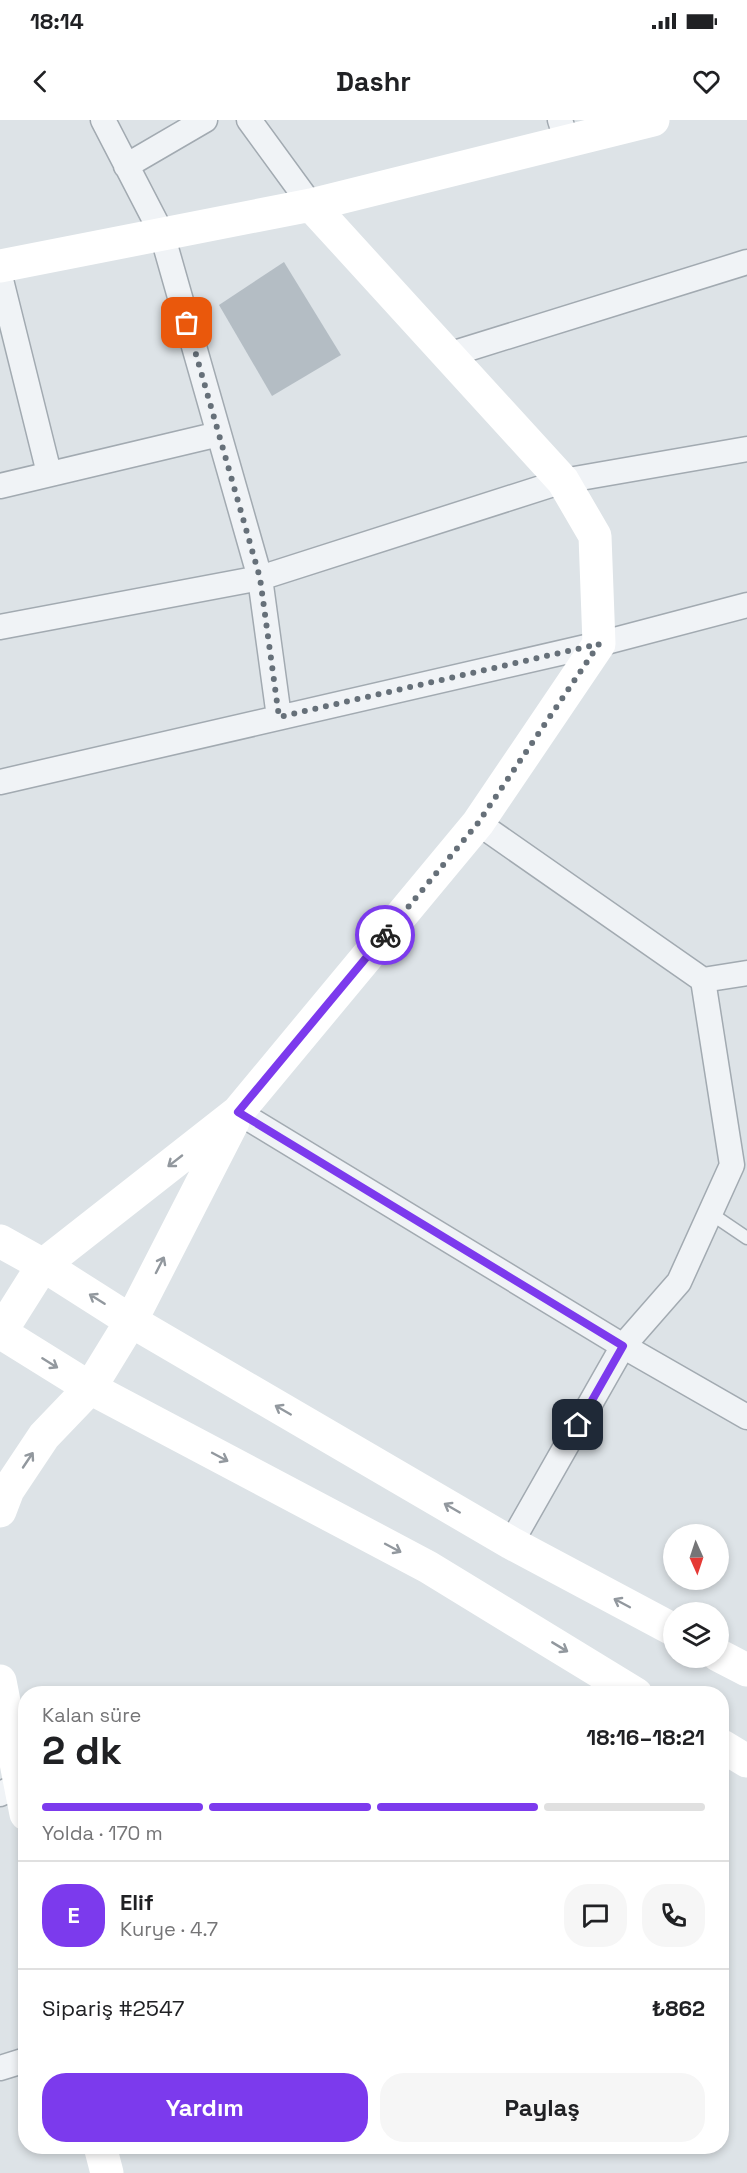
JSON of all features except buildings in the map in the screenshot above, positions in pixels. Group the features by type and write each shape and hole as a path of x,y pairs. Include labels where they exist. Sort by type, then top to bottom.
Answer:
{"street":[{"path":"103,120 162,234 260,578 279,717"},
{"path":"126,166 205,120"},
{"path":"249,120 311,205 563,481 595,536 599,644 478,823 238,1112 43,1265 0,1332 90,1388 428,1566 623,1686"},
{"path":"0,266 311,205 563,131 653,120"},
{"path":"448,355 747,262"},
{"path":"0,276 49,473"},
{"path":"0,486 219,434"},
{"path":"0,627 260,578 563,481 747,449"},
{"path":"0,782 599,644 747,605"},
{"path":"478,823 702,980 747,973"},
{"path":"511,1543 623,1346 679,1282 732,1165 702,980"},
{"path":"0,1511 8,1490 44,1437 90,1388 131,1321 238,1112"},
{"path":"238,1112 623,1346 747,1417"},
{"path":"0,1241 43,1265 131,1321 511,1543 663,1624"},
{"path":"729,1661 747,1670"},
{"path":"0,1681 15,1798"},
{"path":"729,1750 747,1761"},
{"path":"0,2068 18,2062"},
{"path":"102,2154 107,2173"}],"lane":[{"path":"710,1213 747,1238"}],"way so far":[{"path":"187,323 260,578 279,717 599,644 478,823 385,935"}],"route":[{"path":"385,935 238,1112 623,1346 578,1425"}]}
